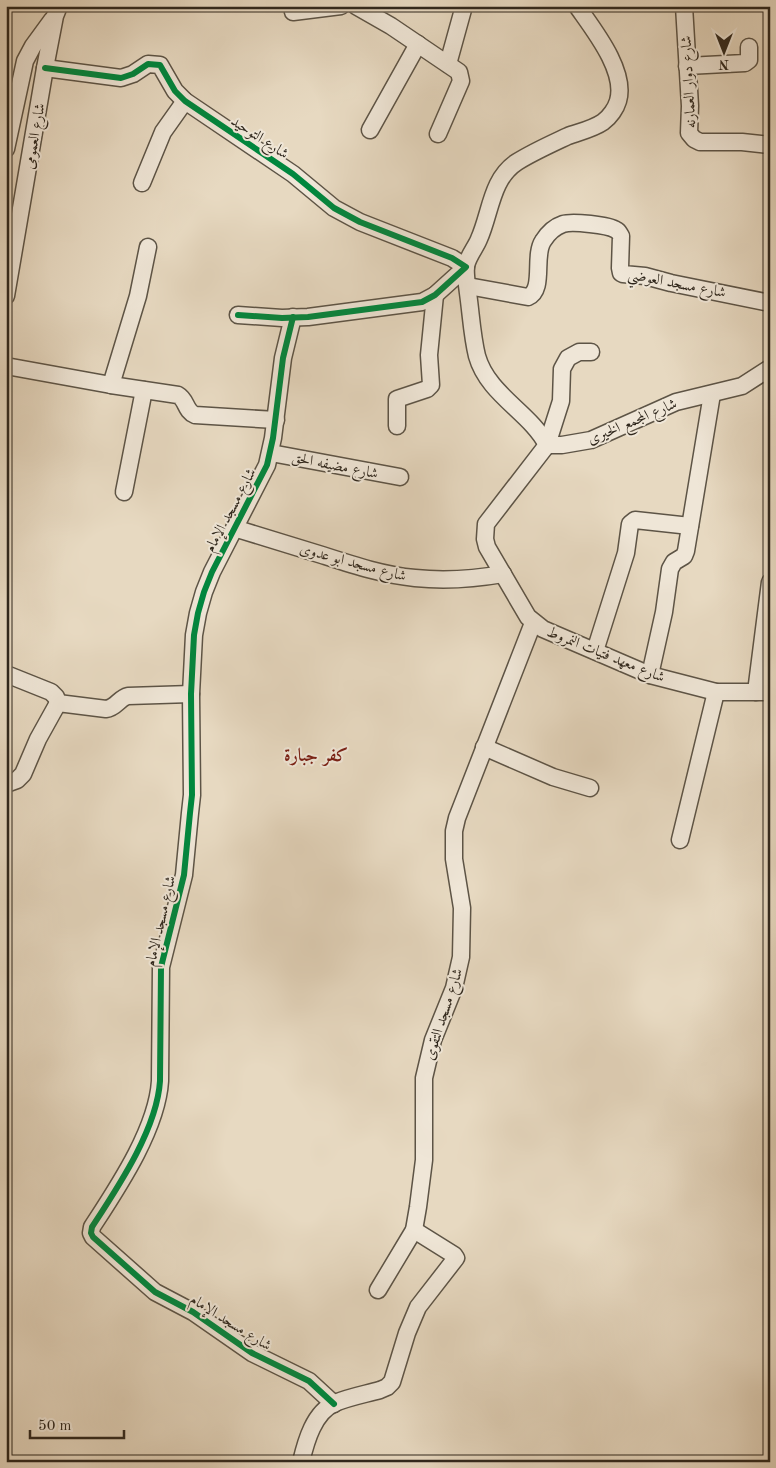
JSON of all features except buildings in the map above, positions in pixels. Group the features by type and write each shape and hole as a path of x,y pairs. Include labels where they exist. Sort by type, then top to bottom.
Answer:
{"street":[{"path":"293,12 341,6"},
{"path":"356,6 391,26 459,72 461,82 438,134"},
{"path":"448,64 464,6"},
{"path":"238,315 282,318 308,317 422,302 435,295 466,267 486,220 495,190 507,171 516,163 547,146 603,122 612,113 618,101 620,88 618,76 601,41 577,6"},
{"name":"شارع دوار العمارنه","path":"684,6 690,106 689,133 700,142 742,142 770,145"},
{"path":"6,149 8,128 25,61 57,11"},
{"name":"شارع العمومى","path":"6,296 45,68 57,11"},
{"path":"370,130 418,44"},
{"path":"687,66 745,63 749,60 748,47"},
{"name":"شارع التوحيد","path":"45,68 121,78 133,74 148,64 157,64 174,91 185,101 293,174 334,208 360,222 452,258 466,267"},
{"path":"142,183 163,132 185,101"},
{"name":"شارع مسجد العوضي","path":"468,286 528,297 533,295 537,288 538,255 542,243 556,227 575,222 611,228 618,231 621,236 620,268 623,274 645,276 770,303"},
{"path":"111,385 138,296 148,247"},
{"path":"466,267 473,336 483,370 496,390 540,434 547,446"},
{"path":"397,426 397,399 427,389 431,385 429,355 435,295"},
{"name":"شارع مسجد الإمام","path":"293,318 283,358 271,453 261,478 212,572 204,592 194,635 191,694 190,813 184,874 161,967 160,1081 157,1099 140,1144 92,1227 91,1233 93,1237 155,1292 193,1312 252,1353 309,1381 334,1404"},
{"path":"547,446 561,401 562,369 568,358 579,352 591,352"},
{"path":"6,366 178,395 183,398 188,411 195,416 276,420"},
{"name":"شارع المجمع الخيرى","path":"547,446 562,446 591,440 676,402 742,386 770,368"},
{"path":"124,492 144,390"},
{"path":"650,675 664,612 670,569 674,562 684,556 712,394"},
{"name":"شارع معهد فتيات النمروط","path":"547,446 486,524 485,539 487,547 534,623 543,629 650,675 716,692 763,692"},
{"name":"شارع مضيفه الحق","path":"271,453 400,477"},
{"path":"595,652 626,553 630,524 635,520 690,526"},
{"name":"شارع مسجد ابو عدوى","path":"234,528 386,574 444,580 472,579 503,574"},
{"path":"763,692 770,582"},
{"name":"شارع مسجد التقوى","path":"378,1290 414,1230 424,1160 424,1078 433,1040 454,988 461,957 462,908 454,859 454,831 460,805 534,623"},
{"path":"6,674 51,692 58,704 38,740 23,774 17,780 6,784"},
{"path":"680,840 716,692"},
{"path":"58,704 106,709 114,707 122,698 128,696 191,694"},
{"path":"484,747 553,777 590,788"},
{"path":"301,1462 311,1430 324,1411 334,1404 380,1390 392,1382 412,1319 418,1307 456,1258 414,1230"}],"cycle path":[{"path":"45,68 121,78 133,74 148,64 160,65 175,91 185,101 293,174 334,208 360,222 452,258 466,267 435,295 422,302 308,317 282,318 238,315"},
{"path":"293,317 283,358 273,438 267,465 212,572 204,592 194,635 191,694 192,795 184,875 161,967 160,1081 157,1099 152,1118 135,1157 92,1227 91,1233 93,1237 155,1292 193,1312 252,1353 309,1381 334,1404"}],"district":[{"name":"كفر جبارة","path":"316,755"}]}
